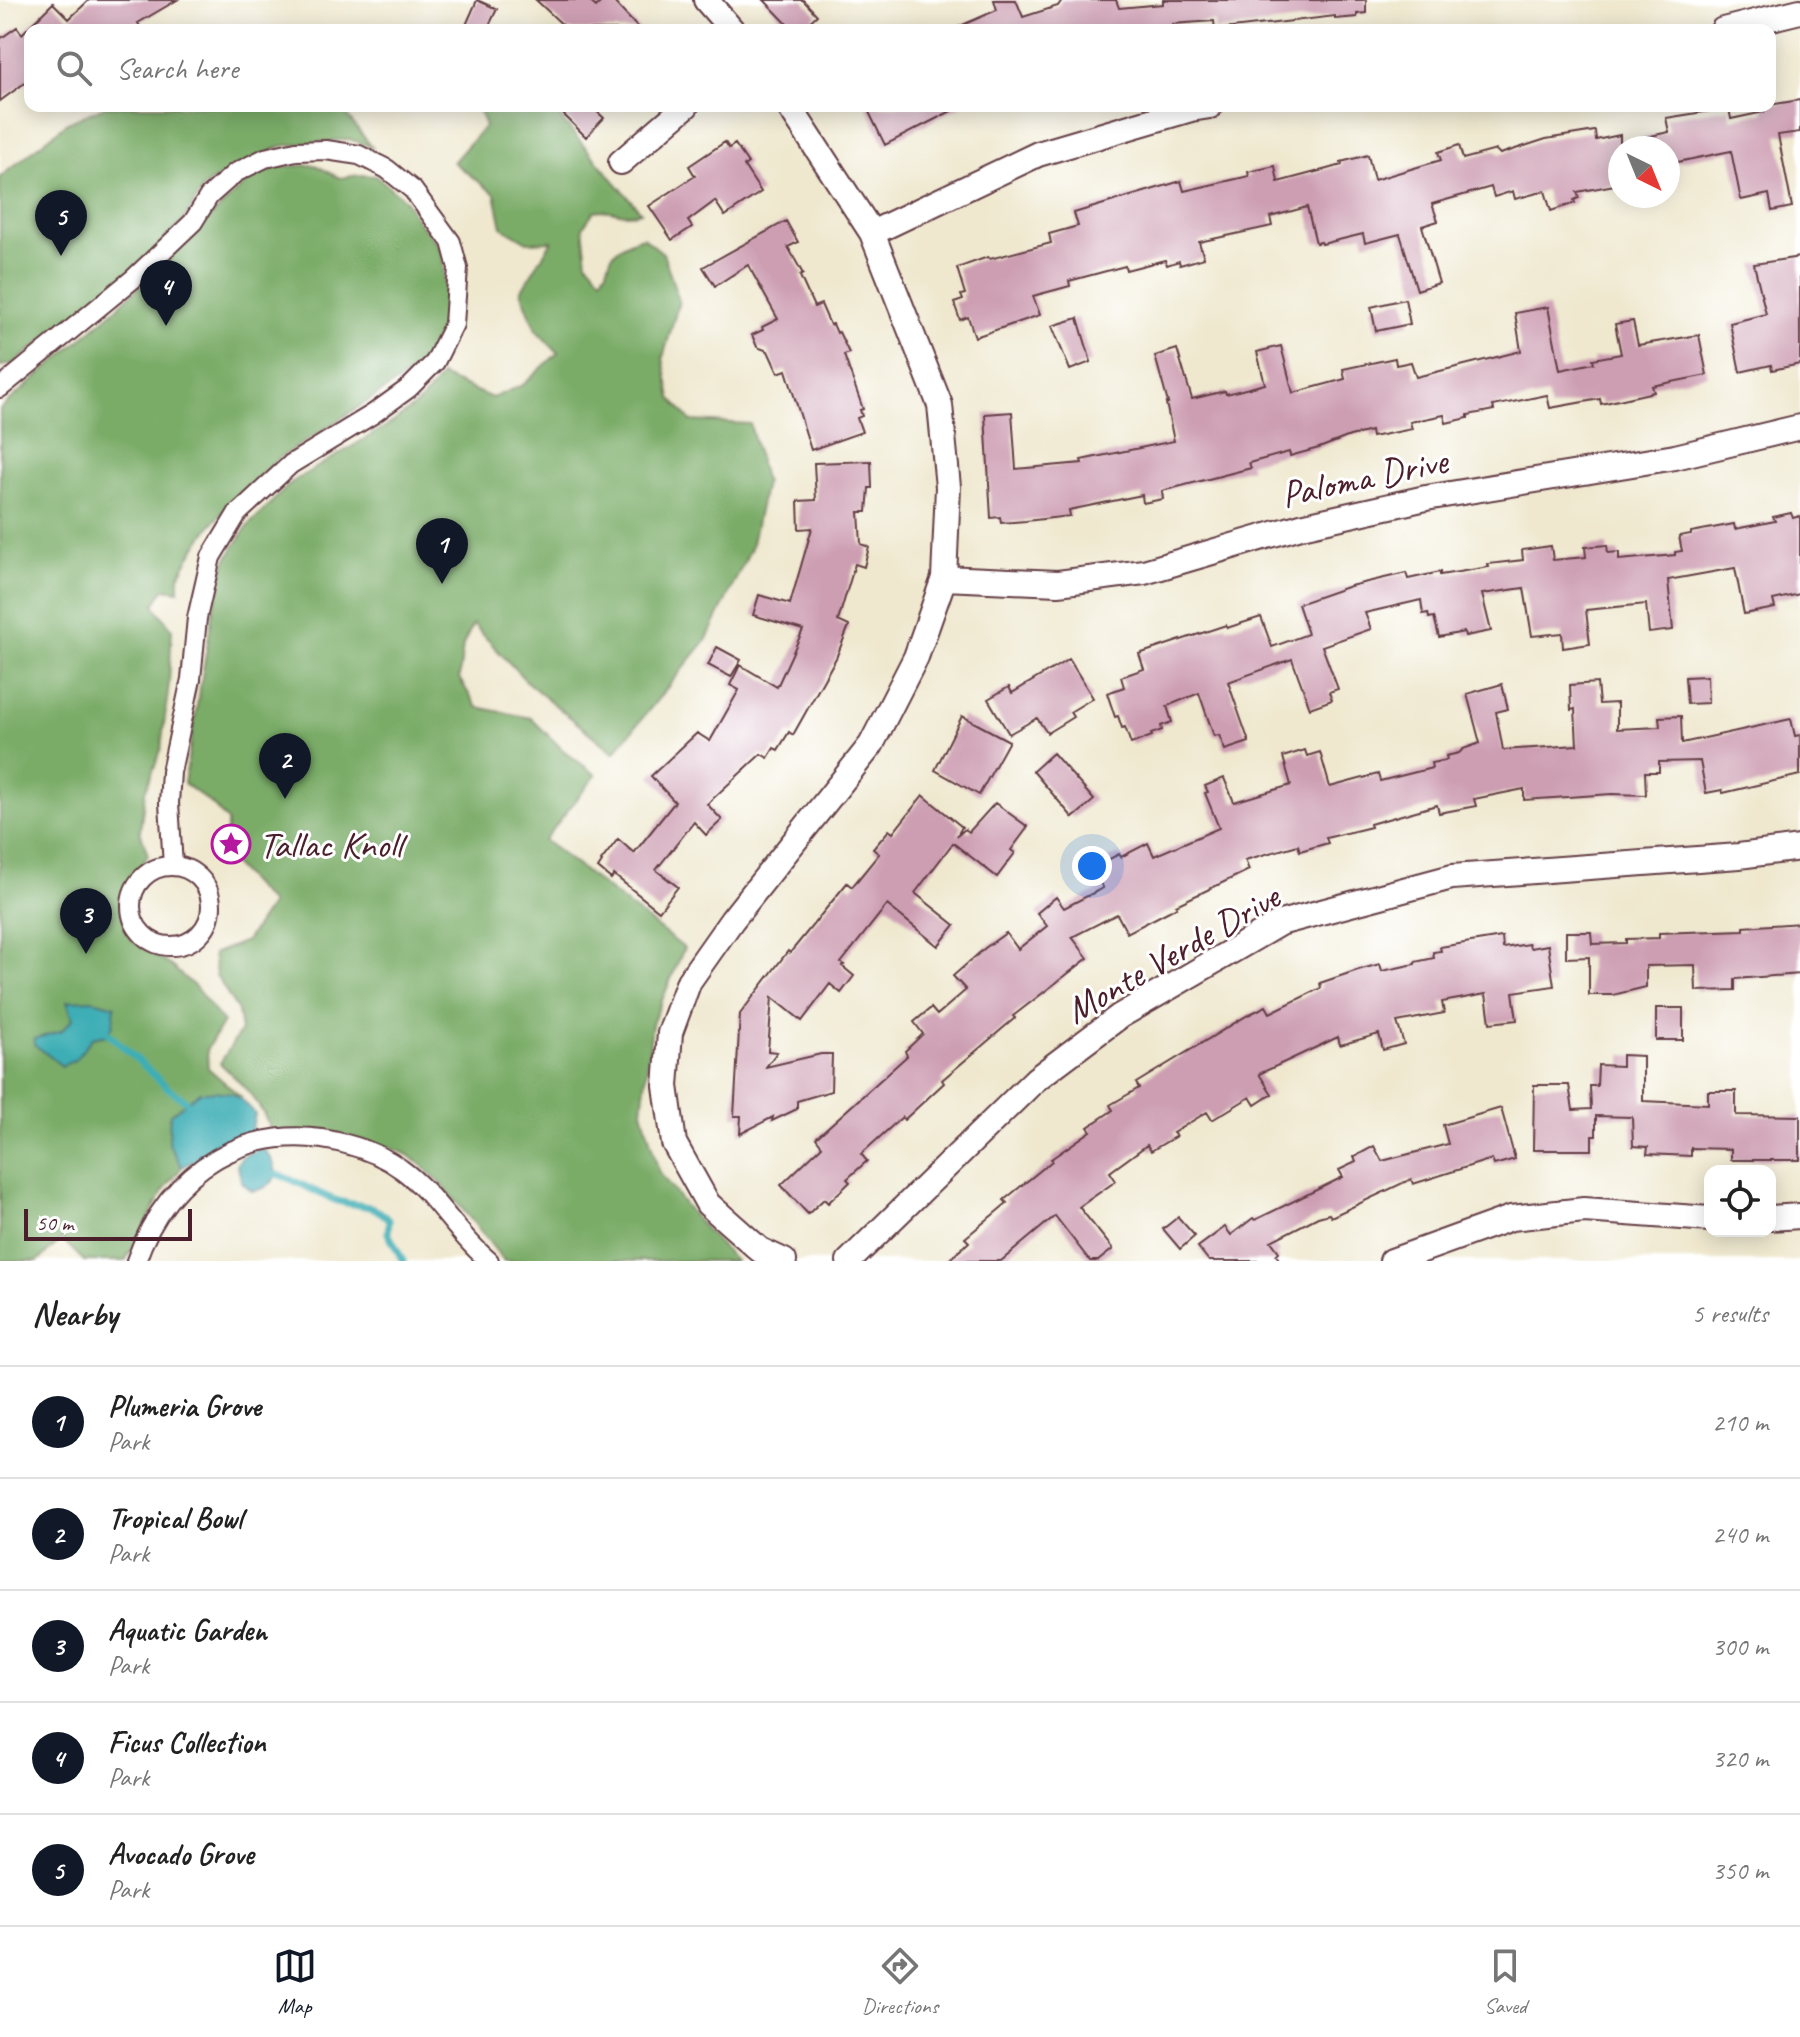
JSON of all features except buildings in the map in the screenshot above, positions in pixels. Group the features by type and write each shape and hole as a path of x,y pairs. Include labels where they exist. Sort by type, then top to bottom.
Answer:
{"street":[{"path":"706,0 727,24"},
{"path":"1747,24 1800,11"},
{"path":"621,162 679,112"},
{"path":"784,1261 760,1250 708,1204 674,1143 666,1086 670,1033 689,981 871,745 916,657 944,578 948,487 940,405 872,233 793,112"},
{"path":"872,233 1038,154 1181,112"},
{"path":"0,388 133,279 193,222 209,196 235,173 265,158 296,151 326,150 359,155 387,169 413,190 451,242 458,268 454,324 435,362 409,388 373,414 291,464 237,514 211,557 197,618 191,679 171,772 169,803 173,866"},
{"name":"Paloma Drive","path":"944,578 1058,583 1144,572 1301,526 1426,498 1675,457 1800,427"},
{"name":"Monte Verde Drive","path":"849,1261 1036,1079 1120,1016 1280,923 1452,877 1739,856 1800,848"},
{"path":"173,866 197,874 206,885 212,910 209,923 191,942 165,947 152,942 134,923 132,896 147,874 159,867 173,866"},
{"path":"136,1261 155,1219 179,1188 200,1168 237,1148 268,1138 322,1137 363,1149 400,1168 436,1201 467,1240 489,1261"},
{"path":"1392,1261 1511,1218 1584,1210 1704,1219"},
{"path":"1776,1218 1800,1216"}],"green space":[{"path":"92,112 344,112 372,147 349,139 281,146 205,185 184,220 144,261 13,364 0,366 0,177 67,123"},
{"path":"479,112 555,112 641,212 594,211 583,227 587,262 601,278 619,248 643,237 663,253 679,301 663,358 671,398 691,421 750,424 765,483 751,548 707,639 614,753 528,683 473,624 463,645 459,678 477,707 531,718 563,750 596,775 544,840 684,948 652,1024 642,1111 659,1172 735,1261 504,1261 456,1202 415,1160 388,1147 356,1139 271,1132 257,1103 220,1063 241,1030 238,1011 216,975 213,954 246,941 271,904 227,858 227,821 213,805 184,783 213,611 226,560 247,527 292,482 393,422 422,400 441,376 492,398 523,385 558,353 536,330 521,291 552,241 527,242 502,227 495,194 453,162 485,126"},
{"path":"315,165 340,178 376,176 405,200 442,250 447,310 432,351 416,370 278,459 241,492 194,549 179,576 179,591 164,589 154,605 172,629 169,683 161,750 145,792 140,831 148,855 128,886 120,909 131,940 171,966 195,987 223,1022 207,1049 208,1068 240,1096 218,1093 202,1095 170,1115 169,1144 182,1167 164,1190 125,1261 84,1261 62,1239 38,1261 0,1261 0,409 118,307 255,174 279,167"}],"water":[{"path":"93,1000 115,1006 113,1025 107,1035 92,1038 75,1060 62,1066 34,1044 34,1039 61,1031 73,1019 67,1001"},
{"path":"200,1092 226,1092 243,1100 255,1114 251,1133 182,1167 169,1144 170,1115"},
{"path":"262,1148 273,1162 275,1174 269,1185 252,1191 242,1182 237,1164 243,1156"}],"waterway":[{"path":"108,1033 186,1101"},
{"path":"276,1174 338,1201 369,1207 383,1214 389,1220 388,1233 403,1261"}],"place":[{"name":"Avocado Grove","path":"61,256"},
{"name":"Ficus Collection","path":"166,326"},
{"name":"Plumeria Grove","path":"442,584"},
{"name":"Tropical Bowl","path":"285,799"},
{"name":"Tallac Knoll","path":"231,844"},
{"name":"Aquatic Garden","path":"86,954"}]}
